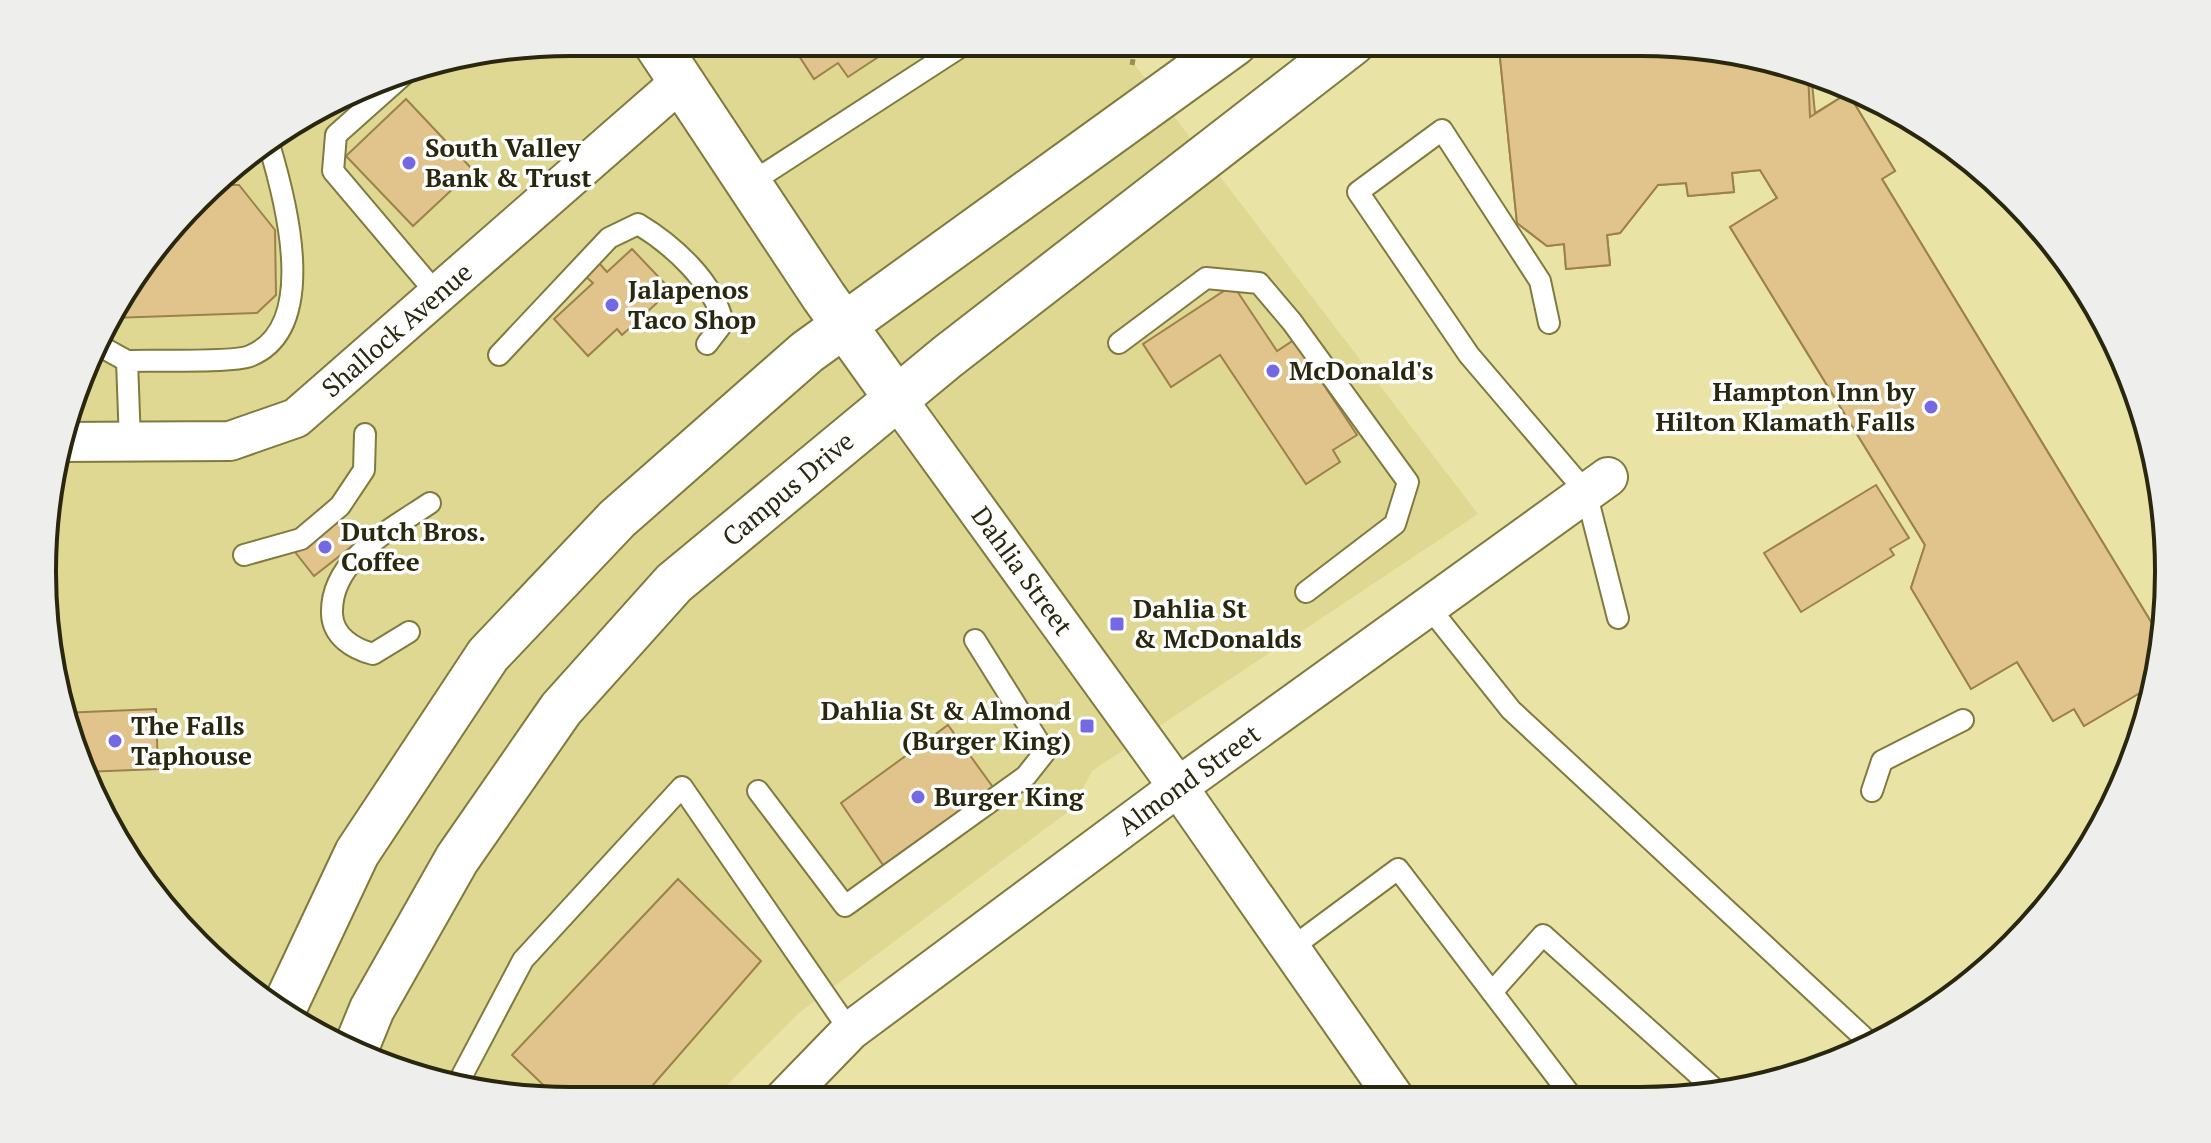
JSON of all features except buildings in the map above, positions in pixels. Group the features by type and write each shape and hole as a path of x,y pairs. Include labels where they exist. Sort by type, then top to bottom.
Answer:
{"street":[{"name":"Dahlia Street","path":"663,56 897,399 1178,787 1387,1087"},
{"path":"287,1001 357,853 488,655 617,519 807,352 1217,56"},
{"name":"Campus Drive","path":"359,1041 372,1009 457,859 561,709 674,583 897,399 1335,56"},
{"name":"Shallock Avenue","path":"73,442 230,441 296,418 679,83"},
{"name":"Almond Street","path":"796,1087 850,1031 1178,787 1597,484"}],"lane":[{"path":"749,184 946,56"},
{"path":"386,91 336,135 333,171 437,294"},
{"path":"1549,323 1540,281 1442,130 1358,192 1469,355 1597,484 1618,618"},
{"path":"106,350 127,361 247,357 270,344 287,318 294,268 279,177 272,153"},
{"path":"499,355 609,238 638,224 666,241 718,302 723,323 707,344"},
{"path":"1119,343 1206,278 1259,283 1292,322 1408,482 1395,524 1306,592"},
{"path":"127,361 130,442"},
{"path":"244,555 301,539 340,506 364,470 365,434"},
{"path":"409,632 373,654 352,648 332,623 332,598 345,569 375,540 430,503"},
{"path":"1428,606 1511,710 1862,1036"},
{"path":"758,791 845,906 1026,776 1045,752 975,640"},
{"path":"1872,791 1882,761 1963,720"},
{"path":"462,1075 523,960 682,787 850,1031"},
{"path":"1290,949 1398,869 1564,1087"},
{"path":"1492,992 1543,935 1708,1083"}],"shaded area":[{"path":"1128,56 1478,514 1092,771 1073,808 800,1012 725,1087 538,1086 471,1077 406,1060 314,1018 232,959 207,936 163,885 143,858 109,799 83,737 74,705 60,639 57,605 60,504 83,406 125,314 184,232 207,207 258,163 285,143 344,109 406,83 438,74 504,60 538,57"}],"place":[{"name":"South Valley Bank & Trust","path":"409,163"},
{"name":"Jalapenos Taco Shop","path":"612,305"},
{"name":"McDonald's","path":"1273,371"},
{"name":"Hampton Inn by Hilton Klamath Falls","path":"1931,407"},
{"name":"Dutch Bros. Coffee","path":"325,547"},
{"name":"Dahlia St & McDonalds","path":"1117,624"},
{"name":"Dahlia St & Almond (Burger King)","path":"1087,726"},
{"name":"The Falls Taphouse","path":"115,741"},
{"name":"Burger King","path":"918,797"}]}
